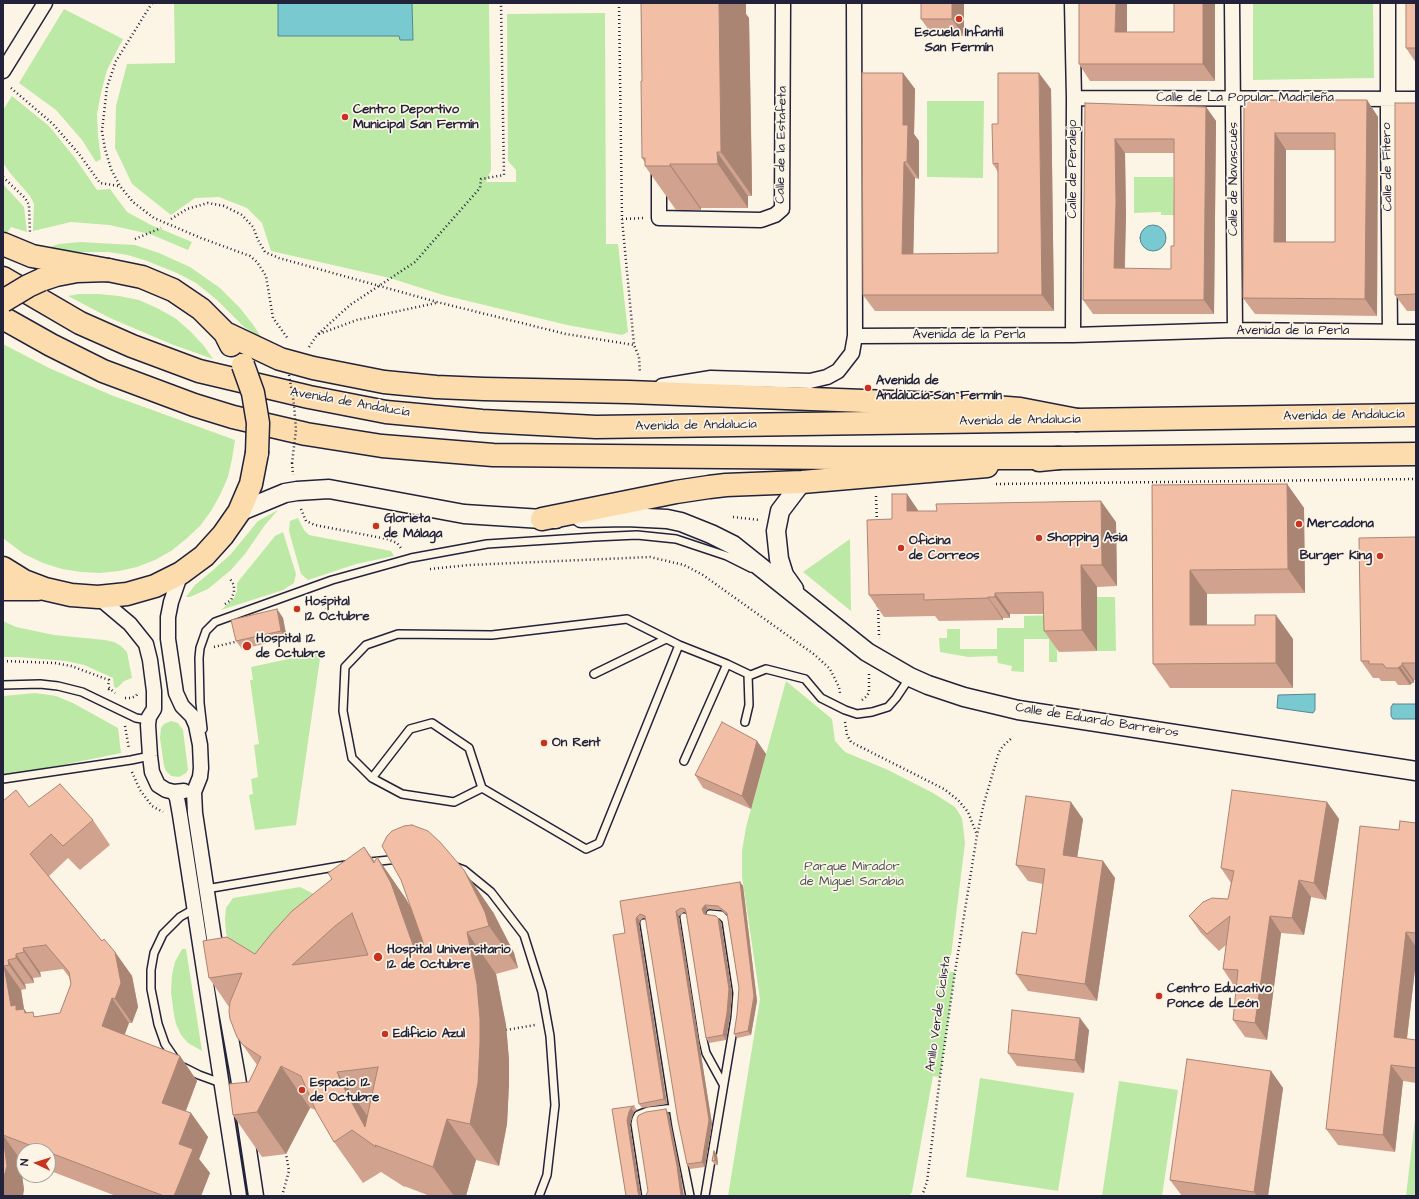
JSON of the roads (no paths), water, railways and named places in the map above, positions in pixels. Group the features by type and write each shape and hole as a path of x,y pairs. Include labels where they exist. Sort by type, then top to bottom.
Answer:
{"main road":[{"path":"3,244 32,256 142,277 173,290 201,309 224,333 243,365 253,393 258,423 257,453 251,484 239,512 214,546 204,556 181,573 155,586 127,594 98,597 71,595 45,589 4,574"},
{"path":"3,301 28,286 56,275 77,271 108,270"},
{"name":"Avenida de Andalucía","path":"3,278 80,323 132,346 199,371 309,397 386,412 482,421 596,427 1416,415"},
{"path":"3,318 51,345 103,371 194,405 233,417 306,434 382,446 493,455 839,458 1059,458 1416,454"},
{"path":"224,333 280,360 384,382 484,389 635,383 1020,409 1077,420"},
{"path":"542,519 676,492 726,485 802,482 948,470 1059,458"}],"street":[{"path":"3,71 45,3"},
{"name":"Calle de la Estafeta","path":"659,154 659,218 761,220 775,215 782,209 783,3"},
{"path":"635,383 711,378 810,381 827,377 838,371 852,353 855,336 854,3"},
{"name":"Calle de Peralejo","path":"1072,3 1074,98 1074,335"},
{"name":"Calle de Navascués","path":"1232,3 1235,330"},
{"name":"Calle de Fitero","path":"1388,3 1390,331"},
{"name":"Calle de La Popular Madrileña","path":"1074,98 1416,98"},
{"name":"Avenida de la Perla","path":"855,336 1074,335 1235,330 1416,332"},
{"path":"802,482 780,511 776,531 779,559 784,575 804,602"},
{"path":"239,512 285,493 296,491 329,490 464,514 542,519 626,517 653,518 681,522 733,545 804,602"},
{"path":"181,573 172,602 167,630 176,693 182,706 192,716 196,725 200,745 201,768 194,792 195,813 256,1196"},
{"path":"98,597 130,624 146,644 153,683 152,713 148,725 150,756 152,772 158,785 166,790 174,792 183,791 196,784"},
{"name":"Calle de Eduardo Barreiros","path":"804,602 867,652 910,677 928,685 964,697 1018,710 1416,772"},
{"path":"152,713 166,704 176,704 182,706"},
{"path":"174,792 177,798 180,815 239,1196"}],"lane":[{"path":"200,745 203,728 200,703 198,658 206,631 215,622 332,580 411,558 487,544 594,536 637,535 676,539 727,556 773,577"},
{"path":"482,788 454,802 402,794 372,778 352,758 343,711 345,667 366,646 398,634 492,635 627,619 678,645 727,664 748,674 751,675 766,669 805,679 821,698 844,710 857,714 872,712 888,707 910,677"},
{"path":"594,674 666,639"},
{"path":"372,778 410,729 432,723 469,748 482,788 586,849 599,843 678,645"},
{"path":"684,761 727,664"},
{"path":"745,722 749,705 748,674"},
{"path":"3,685 40,684 58,686 82,692 136,718 142,719 152,713"},
{"path":"3,787 3,779 150,756"},
{"path":"366,862 405,858"},
{"path":"390,859 395,869"},
{"path":"206,886 212,888 351,864"},
{"path":"450,865 464,870 491,892 512,918 524,935 542,992 550,1036 555,1105 547,1175 539,1196"},
{"path":"194,909 180,917 163,934 154,953 150,970 151,989 158,1024 165,1044 173,1058 185,1069 199,1076 221,1083"},
{"path":"705,1196 735,1018 737,993 726,920 721,915 710,914"},
{"path":"684,917 706,1053 723,1084"},
{"path":"644,923 690,1196"},
{"path":"646,1196 635,1124 636,1119 638,1115 648,1111 674,1108"}],"water":[{"path":"278,3 412,3 413,40 400,40 399,36 278,36"},
{"path":"1153,225 1163,228 1166,238 1163,248 1153,251 1143,248 1140,238 1143,228"},
{"path":"1315,694 1315,710 1313,713 1277,708 1278,695"},
{"path":"1393,704 1416,704 1416,719 1393,719 1391,716 1391,707"}],"place":[{"name":"Escuela Infantil San Fermín","path":"959,19"},
{"name":"Centro Deportivo Municipal San Fermín","path":"345,117"},
{"name":"Avenida de Andalucía-San Fermín","path":"868,388"},
{"name":"Mercadona","path":"1299,524"},
{"name":"Glorieta de Málaga","path":"376,526"},
{"name":"Shopping Asia","path":"1039,538"},
{"name":"Oficina de Correos","path":"901,548"},
{"name":"Burger King","path":"1380,556"},
{"name":"Hospital 12 Octubre","path":"297,609"},
{"name":"Hospital 12 de Octubre","path":"247,646"},
{"name":"On Rent","path":"544,743"},
{"name":"Hospital Universitario 12 de Octubre","path":"378,957"},
{"name":"Centro Educativo Ponce de León","path":"1159,996"},
{"name":"Edificio Azul","path":"385,1034"},
{"name":"Espacio 12 de Octubre","path":"302,1090"}],"park label":[{"name":"Parque Mirador de Miguel Sarabia","path":"852,874"}]}
